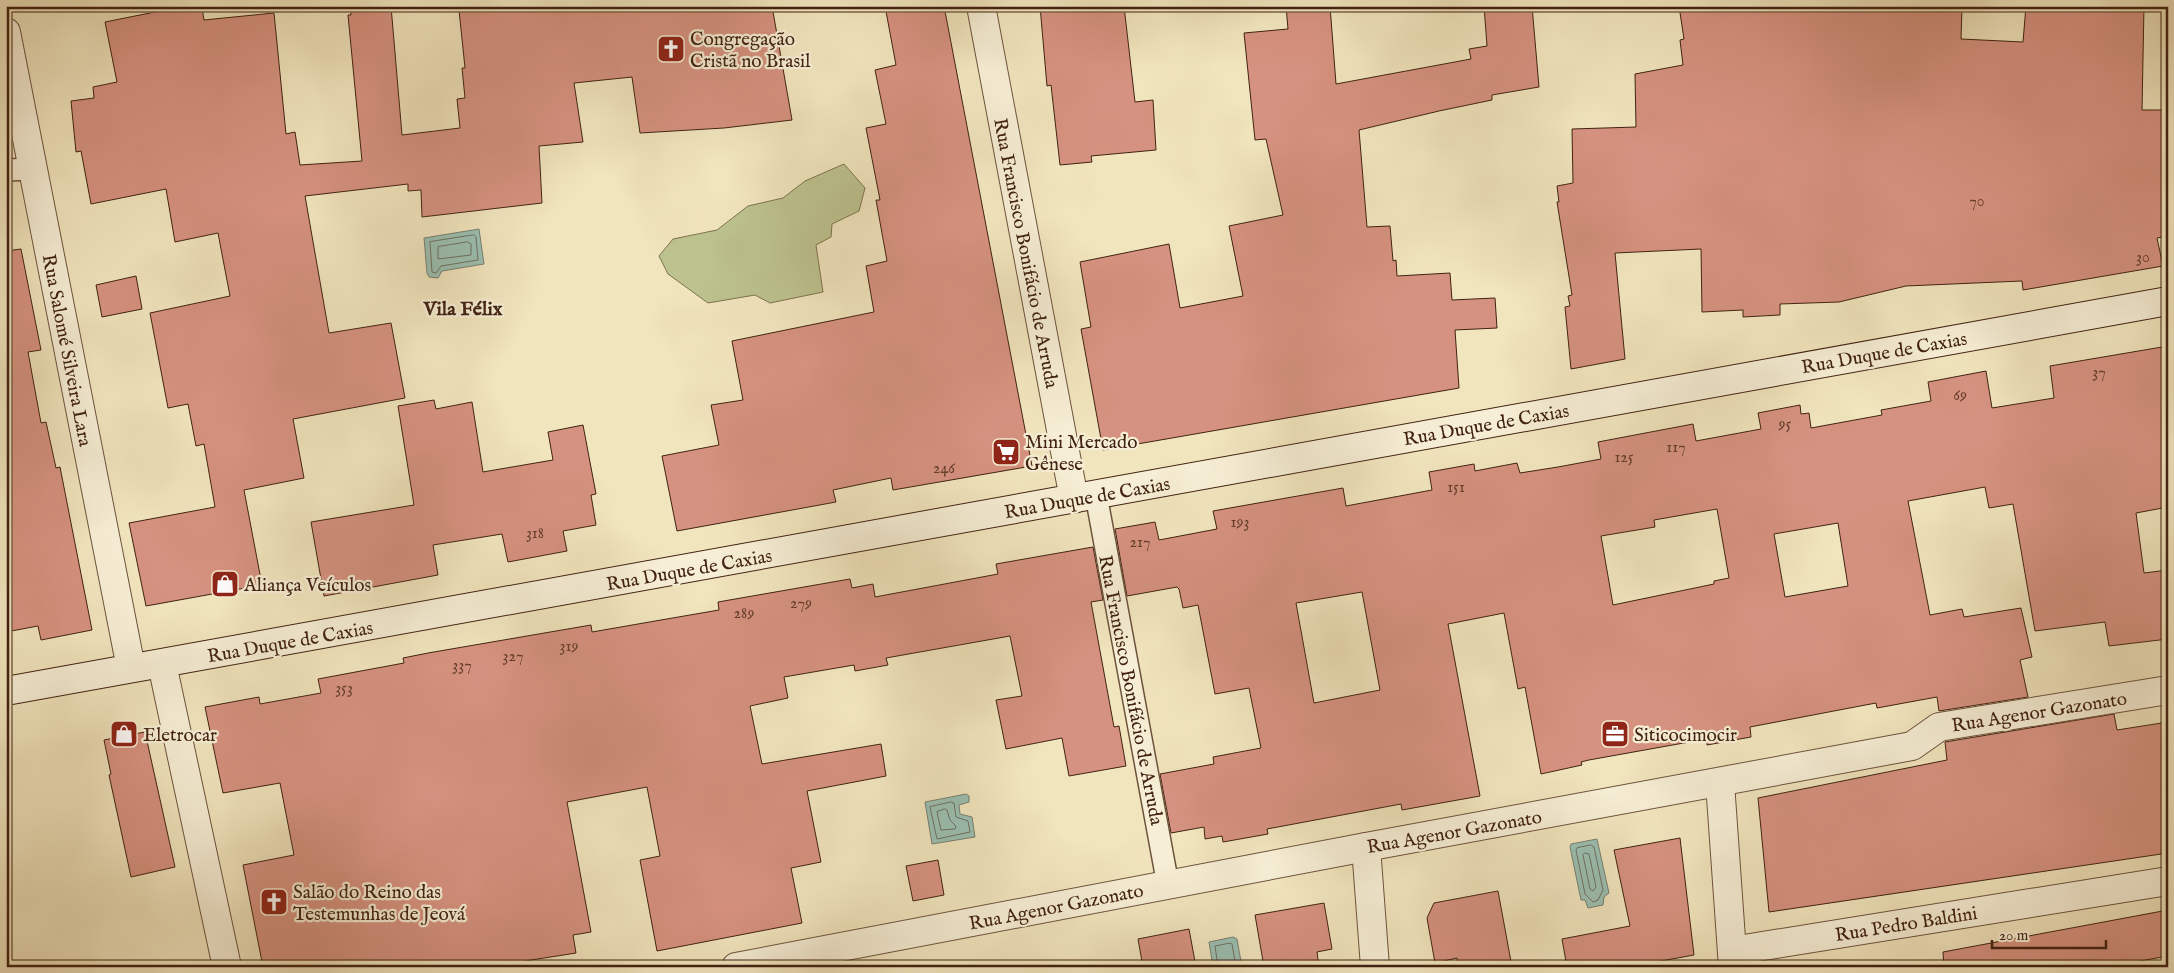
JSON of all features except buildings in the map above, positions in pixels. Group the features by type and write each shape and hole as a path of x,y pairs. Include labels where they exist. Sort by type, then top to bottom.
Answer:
{"street":[{"name":"Rua Francisco Bonifácio de Arruda","path":"981,6 1085,497"},
{"name":"Rua Salomé Silveira Lara","path":"6,32 20,170 130,668"},
{"name":"Rua Duque de Caxias","path":"6,691 2168,301"},
{"path":"162,664 227,967"},
{"name":"Rua Agenor Gazonato","path":"736,967 1366,847 1912,746 1938,727 2168,690"},
{"path":"1720,783 1733,959"},
{"path":"1366,847 1375,967"},
{"name":"Rua Pedro Baldini","path":"1733,959 2168,882"}],"lane":[{"name":"Rua Francisco Bonifácio de Arruda","path":"1085,497 1168,885"}],"green space":[{"path":"844,164 865,188 859,211 832,224 831,237 816,245 823,292 770,303 755,295 708,303 668,274 659,256 673,239 717,230 748,206 783,198 805,181"}],"water":[{"path":"479,229 484,264 442,271 438,278 429,277 424,238"},
{"path":"966,794 969,796 969,802 959,805 960,814 972,817 975,837 932,844 925,802"},
{"path":"1597,839 1609,893 1604,897 1603,905 1588,908 1585,900 1581,900 1570,847 1571,844"},
{"path":"1233,937 1237,939 1242,967 1213,967 1209,942"}],"place":[{"name":"Congregação Cristã no Brasil","path":"671,49"},
{"name":"Mini Mercado Gênese","path":"1006,452"},
{"name":"Aliança Veículos","path":"225,584"},
{"name":"Eletrocar","path":"124,734"},
{"name":"Siticocimocir","path":"1615,734"},
{"name":"Salão do Reino das Testemunhas de Jeová","path":"274,902"}],"district":[{"name":"Vila Félix","path":"463,308"}]}
